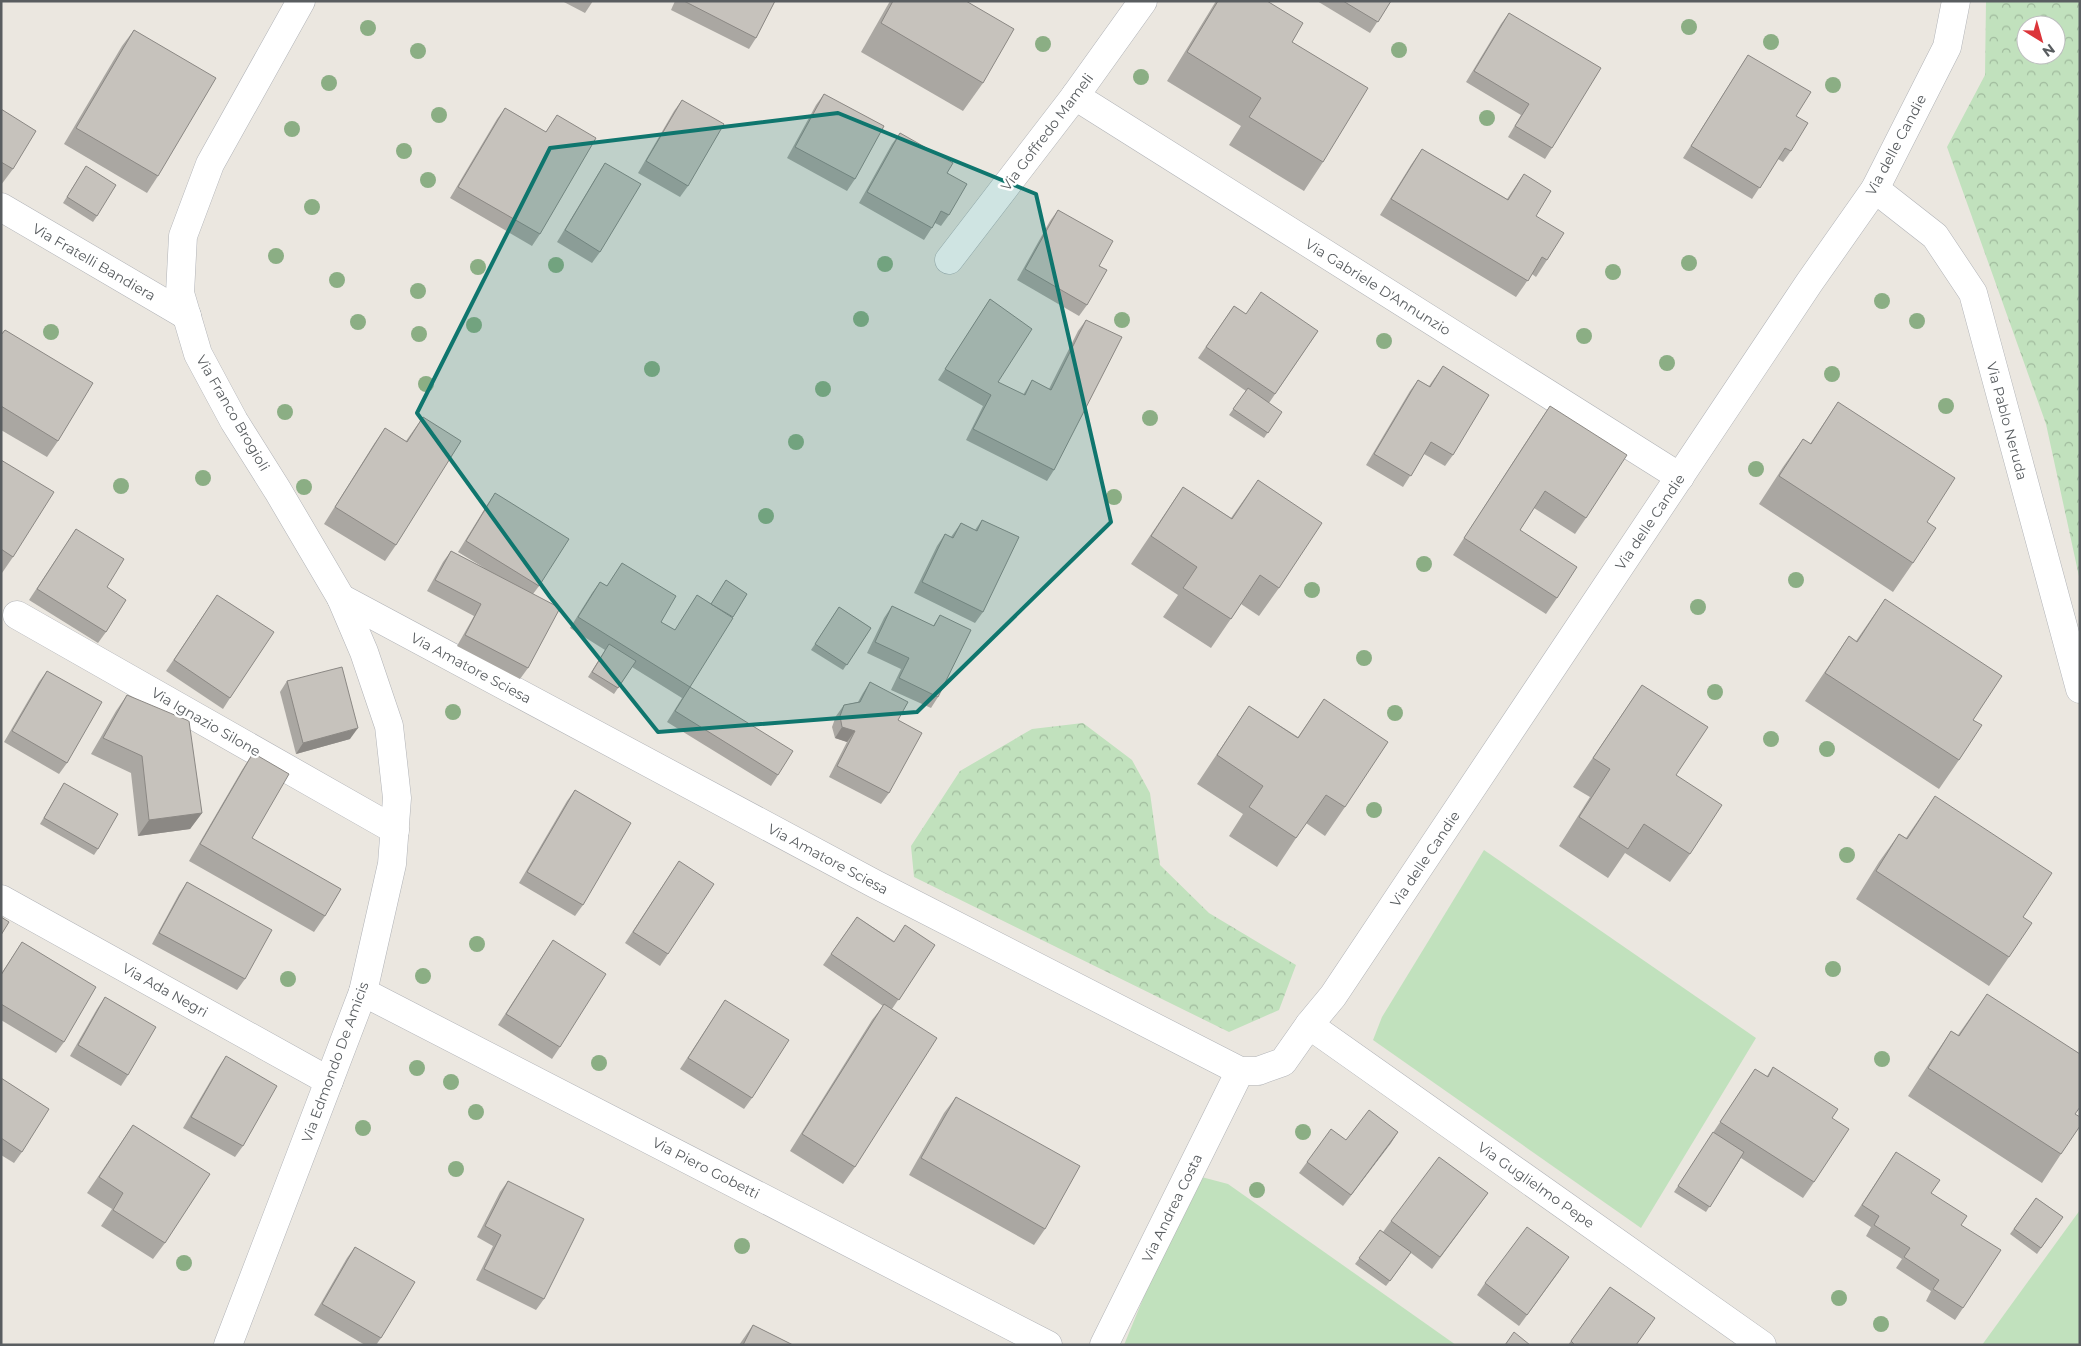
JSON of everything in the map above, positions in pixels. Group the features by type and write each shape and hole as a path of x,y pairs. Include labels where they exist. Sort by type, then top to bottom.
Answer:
{"street":[{"name":"Via Franco Brogioli","path":"301,1 210,164 183,236 180,292 198,354 234,422 278,491 341,598 364,652"},
{"name":"Via Goffredo Mameli","path":"949,260 1075,96 1143,1"},
{"name":"Via delle Candie","path":"1309,1025 1333,996 1809,283 1875,189 1947,47 1956,1"},
{"name":"Via Gabriele D'Annunzio","path":"1075,96 1680,477"},
{"name":"Via Pablo Neruda","path":"1875,189 1935,236 1972,293 2080,689"},
{"name":"Via Fratelli Bandiera","path":"1,207 187,316"},
{"name":"Via Amatore Sciesa","path":"341,598 875,884 1240,1071"},
{"name":"Via Ignazio Silone","path":"17,615 395,830"},
{"name":"Via Edmondo De Amicis","path":"228,1345 363,992 392,864 398,798 389,726 364,652"},
{"name":"Via Ada Negri","path":"1,900 329,1081"},
{"name":"Via Piero Gobetti","path":"363,992 1048,1345"},
{"path":"1240,1071 1258,1071 1283,1062 1309,1025"},
{"name":"Via Guglielmo Pepe","path":"1309,1025 1762,1345"},
{"name":"Via Andrea Costa","path":"1104,1345 1240,1071"}],"highlighted area":[{"path":"838,113 1036,194 1111,522 917,712 658,732 550,597 417,413 550,148"}],"green space":[{"path":"1986,1 2080,1 2080,581 2046,424 1947,147 1985,75"},
{"path":"1083,723 1132,760 1150,793 1160,865 1209,913 1296,965 1279,1010 1229,1032 914,877 911,846 960,771 1032,729"},
{"path":"1484,850 1756,1038 1641,1228 1373,1040 1382,1017"},
{"path":"1194,1175 1228,1184 1456,1345 1124,1345"},
{"path":"2080,1210 2080,1345 1982,1345"}],"building":[{"path":"684,1 775,1 756,38"},
{"path":"893,1 966,1 1014,29 983,83 881,23"},
{"path":"1218,1 1267,1 1303,23 1292,42 1368,88 1323,162 1249,117 1261,98 1187,52"},
{"path":"1343,1 1391,1 1378,22"},
{"path":"1509,13 1601,68 1552,148 1515,126 1529,104 1474,71"},
{"path":"134,30 216,78 158,176 76,128"},
{"path":"1748,55 1811,92 1796,116 1808,123 1791,151 1785,148 1760,188 1691,146"},
{"path":"824,94 884,126 855,179 795,147"},
{"path":"682,100 724,124 688,186 646,161"},
{"path":"505,108 546,132 557,115 596,138 540,234 458,187"},
{"path":"1,109 36,131 13,169 1,162"},
{"path":"900,133 953,163 947,173 967,184 949,215 941,211 932,228 867,192"},
{"path":"1422,149 1508,200 1524,174 1551,191 1536,216 1564,233 1547,260 1542,257 1528,281 1391,199"},
{"path":"605,163 641,184 600,252 565,230"},
{"path":"86,166 116,185 97,216 67,197"},
{"path":"1058,210 1113,241 1099,266 1107,270 1087,305 1025,269"},
{"path":"1261,292 1318,331 1275,394 1206,347 1234,306 1246,314"},
{"path":"990,299 1032,329 998,382 1025,395 1032,380 1051,390 1086,320 1122,337 1054,470 973,429 991,395 945,369"},
{"path":"5,330 93,383 58,441 1,406 1,335"},
{"path":"1443,366 1489,395 1453,455 1431,442 1411,476 1374,454 1418,380 1430,387"},
{"path":"1248,388 1282,412 1268,433 1233,409"},
{"path":"1838,402 1955,478 1927,522 1936,528 1913,563 1779,476 1803,439 1811,444"},
{"path":"1550,406 1627,455 1586,518 1545,491 1520,530 1577,567 1557,598 1464,538"},
{"path":"423,417 461,441 396,545 335,507 385,428 407,442"},
{"path":"1,460 54,492 13,557 1,549"},
{"path":"1258,480 1322,523 1279,588 1260,575 1231,619 1183,588 1197,567 1151,536 1183,487 1232,519"},
{"path":"495,493 569,539 539,586 466,541"},
{"path":"982,520 1019,537 983,612 922,582 945,534 953,538 961,523 977,531"},
{"path":"76,529 124,559 107,587 126,600 106,632 37,589"},
{"path":"451,551 560,608 528,668 465,635 481,604 435,580"},
{"path":"622,563 676,596 661,622 675,630 697,595 733,618 690,687 578,617 600,582 607,586"},
{"path":"726,580 747,594 733,617 711,604"},
{"path":"217,595 274,632 230,698 174,660"},
{"path":"1885,599 2002,676 1973,720 1982,725 1959,760 1825,673 1849,636 1857,642"},
{"path":"892,606 934,626 940,615 971,630 938,697 899,678 909,658 875,642"},
{"path":"839,607 871,628 847,665 815,644"},
{"path":"609,644 636,661 618,688 592,672"},
{"path":"342,667 358,728 303,743 287,681"},
{"path":"47,671 102,702 67,763 12,731"},
{"path":"870,682 908,702 898,720 922,733 889,793 837,766 855,731 842,727 840,716 844,705 860,702"},
{"path":"1642,685 1708,727 1676,775 1722,805 1690,854 1644,824 1628,849 1579,817 1610,769 1593,758"},
{"path":"690,687 793,751 778,775 675,711"},
{"path":"127,695 189,721 202,813 149,820 142,756 103,738"},
{"path":"1324,699 1388,742 1345,807 1326,795 1296,838 1249,807 1263,786 1217,755 1249,706 1298,738"},
{"path":"253,753 289,774 252,838 341,889 325,916 200,844"},
{"path":"64,783 118,814 98,849 44,818"},
{"path":"575,790 631,823 583,905 527,872"},
{"path":"1935,796 2052,873 2023,917 2032,923 2009,957 1876,871 1899,834 1907,839"},
{"path":"679,861 714,884 668,954 633,932"},
{"path":"187,882 272,930 245,979 159,933"},
{"path":"1,917 9,922 1,935"},
{"path":"857,917 894,942 905,925 935,945 899,1000 831,954"},
{"path":"553,940 606,974 560,1047 506,1014"},
{"path":"22,942 96,987 64,1042 1,1004 1,975"},
{"path":"1987,994 2080,1054 2080,1107 2075,1114 2080,1117 2080,1126 2061,1154 1928,1068 1951,1031 1959,1036"},
{"path":"105,997 156,1027 128,1075 78,1045"},
{"path":"725,1000 789,1040 752,1098 688,1058"},
{"path":"884,1004 937,1038 855,1167 802,1134"},
{"path":"226,1056 277,1086 243,1146 191,1117"},
{"path":"1773,1067 1838,1109 1832,1118 1849,1129 1814,1182 1720,1122 1755,1069 1768,1077"},
{"path":"1,1078 49,1109 22,1152 1,1138"},
{"path":"956,1097 1080,1166 1045,1229 921,1158"},
{"path":"1369,1110 1398,1132 1351,1195 1307,1162 1331,1129 1346,1140"},
{"path":"133,1125 210,1174 165,1243 113,1210 123,1193 99,1177"},
{"path":"1713,1132 1744,1152 1710,1207 1678,1186"},
{"path":"1896,1152 1940,1180 1931,1193 1967,1216 1961,1225 2001,1250 1963,1308 1933,1289 1939,1280 1904,1257 1910,1248 1874,1225 1879,1216 1862,1205"},
{"path":"1439,1157 1488,1193 1440,1257 1391,1221"},
{"path":"508,1181 584,1219 544,1299 484,1269 501,1235 485,1226"},
{"path":"2036,1198 2063,1217 2041,1248 2014,1229"},
{"path":"1527,1227 1569,1257 1527,1315 1485,1283"},
{"path":"1380,1230 1411,1252 1390,1281 1359,1258"},
{"path":"355,1247 415,1282 381,1338 322,1304"},
{"path":"1610,1287 1655,1318 1636,1345 1575,1345 1571,1341"},
{"path":"753,1325 793,1345 743,1345"},
{"path":"1514,1332 1530,1345 1505,1345"}]}
